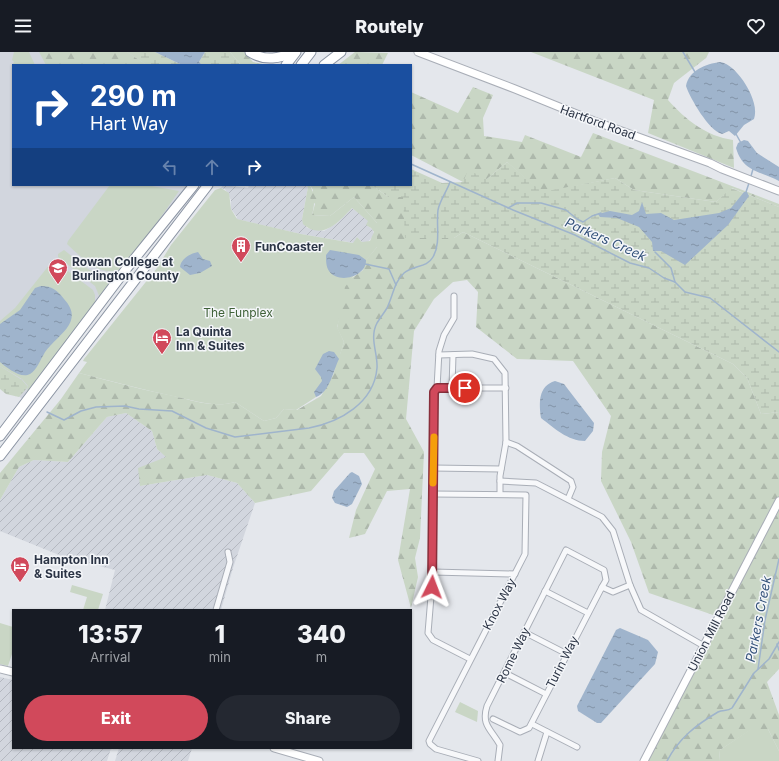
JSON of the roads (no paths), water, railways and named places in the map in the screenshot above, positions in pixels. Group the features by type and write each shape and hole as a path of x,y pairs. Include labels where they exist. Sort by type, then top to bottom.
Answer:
{"highway":[{"path":"250,52 262,58 270,59 295,52"},
{"path":"287,64 295,52"},
{"path":"302,64 311,52"},
{"path":"325,64 341,52"},
{"path":"0,436 123,274 193,186"},
{"path":"0,456 207,186"}],"street":[{"name":"Hartford Road","path":"418,52 515,89 558,108 710,162 722,169 779,190"},
{"path":"454,296 454,318 444,335 439,355 437,388 434,392 433,572 428,633 433,640 470,660"},
{"path":"439,355 472,354 494,359 505,373 506,442 501,469 500,494"},
{"path":"452,388 453,355"},
{"path":"437,388 506,388"},
{"path":"506,442 517,446 572,481 573,487 568,499"},
{"path":"433,468 501,469"},
{"path":"500,481 536,483 602,517 613,531 637,604 645,613 704,646"},
{"name":"Knox Way","path":"433,494 526,495 525,554 430,741 430,744 436,749 478,761"},
{"name":"Union Mill Road","path":"644,761 779,501"},
{"name":"Rome Way","path":"498,761 500,745 487,726 484,717 487,706 566,550 604,570 606,580 602,588"},
{"path":"216,609 230,562 228,552"},
{"path":"433,572 515,574"},
{"path":"602,588 613,592 630,585"},
{"name":"Turin Way","path":"532,724 546,694 602,588"},
{"path":"545,591 588,613"},
{"path":"524,632 567,654"},
{"path":"0,669 12,672"},
{"path":"505,673 546,694"},
{"path":"493,719 520,732 529,728 532,724 577,747"},
{"path":"538,761 547,732"},
{"path":"277,749 319,761"}],"water":[{"path":"155,52 205,52 199,62 201,64 180,64"},
{"path":"720,62 727,64 740,76 751,94 754,103 754,119 744,125 735,136 729,131 722,134 711,127 691,98 686,86 688,80 694,72 709,64"},
{"path":"744,140 748,141 757,153 779,167 779,181 753,170 743,162 736,148 738,143"},
{"path":"744,192 747,192 749,196 728,225 685,265 661,251 653,251 652,242 639,227 617,218 600,217 598,214 610,211 632,215 639,211 642,202 646,214 661,213 674,220 719,213 731,208"},
{"path":"330,250 359,255 366,260 365,266 352,277 345,278 334,275 329,271 326,263 326,255"},
{"path":"198,252 203,259 210,261 212,266 200,273 190,275 180,267 181,264 186,257"},
{"path":"41,286 57,291 70,307 72,315 71,322 49,347 35,370 30,374 22,375 14,372 0,362 0,324 20,310 35,288"},
{"path":"329,351 334,352 339,359 325,391 316,397 314,392 322,381 315,369 323,354"},
{"path":"555,381 564,384 594,423 593,431 585,441 573,439 567,436 556,430 541,418 541,396 545,387 549,383"},
{"path":"352,472 359,476 362,484 352,504 347,507 335,503 332,498 334,491"},
{"path":"620,628 648,640 658,652 655,664 601,723 597,723 578,711 577,706 616,630"}],"waterway":[{"path":"683,52 695,72"},
{"path":"736,134 741,143"},
{"name":"Parkers Creek","path":"412,164 513,210 575,235 630,263 649,268 664,278 675,282 685,292 710,298 779,352"},
{"path":"751,176 753,169"},
{"path":"47,412 64,420 81,411 96,407 125,406 139,409 172,411 206,428 235,437 309,428 343,416 354,409 362,401 374,380 377,368 374,340 375,329 377,323 387,308 398,281 408,270 424,265 433,257 438,240 438,210 450,182"},
{"path":"746,192 749,183"},
{"path":"508,208 517,203 541,203 566,210 583,222 592,216 601,213"},
{"path":"655,252 671,268 675,282"},
{"path":"365,264 389,269 396,285"},
{"name":"Parkers Creek","path":"758,669 765,620 779,559"},
{"name":"Parkers Creek","path":"667,761 677,745 695,727 718,712 732,708 754,673 769,659 779,642"},
{"path":"777,644 779,650"}],"place":[{"name":"FunCoaster","path":"241,263"},
{"name":"Rowan College at Burlington County","path":"58,285"},
{"name":"La Quinta Inn & Suites","path":"162,355"},
{"name":"Hampton Inn & Suites","path":"20,583"}],"park label":[{"name":"The Funplex","path":"238,312"}]}
